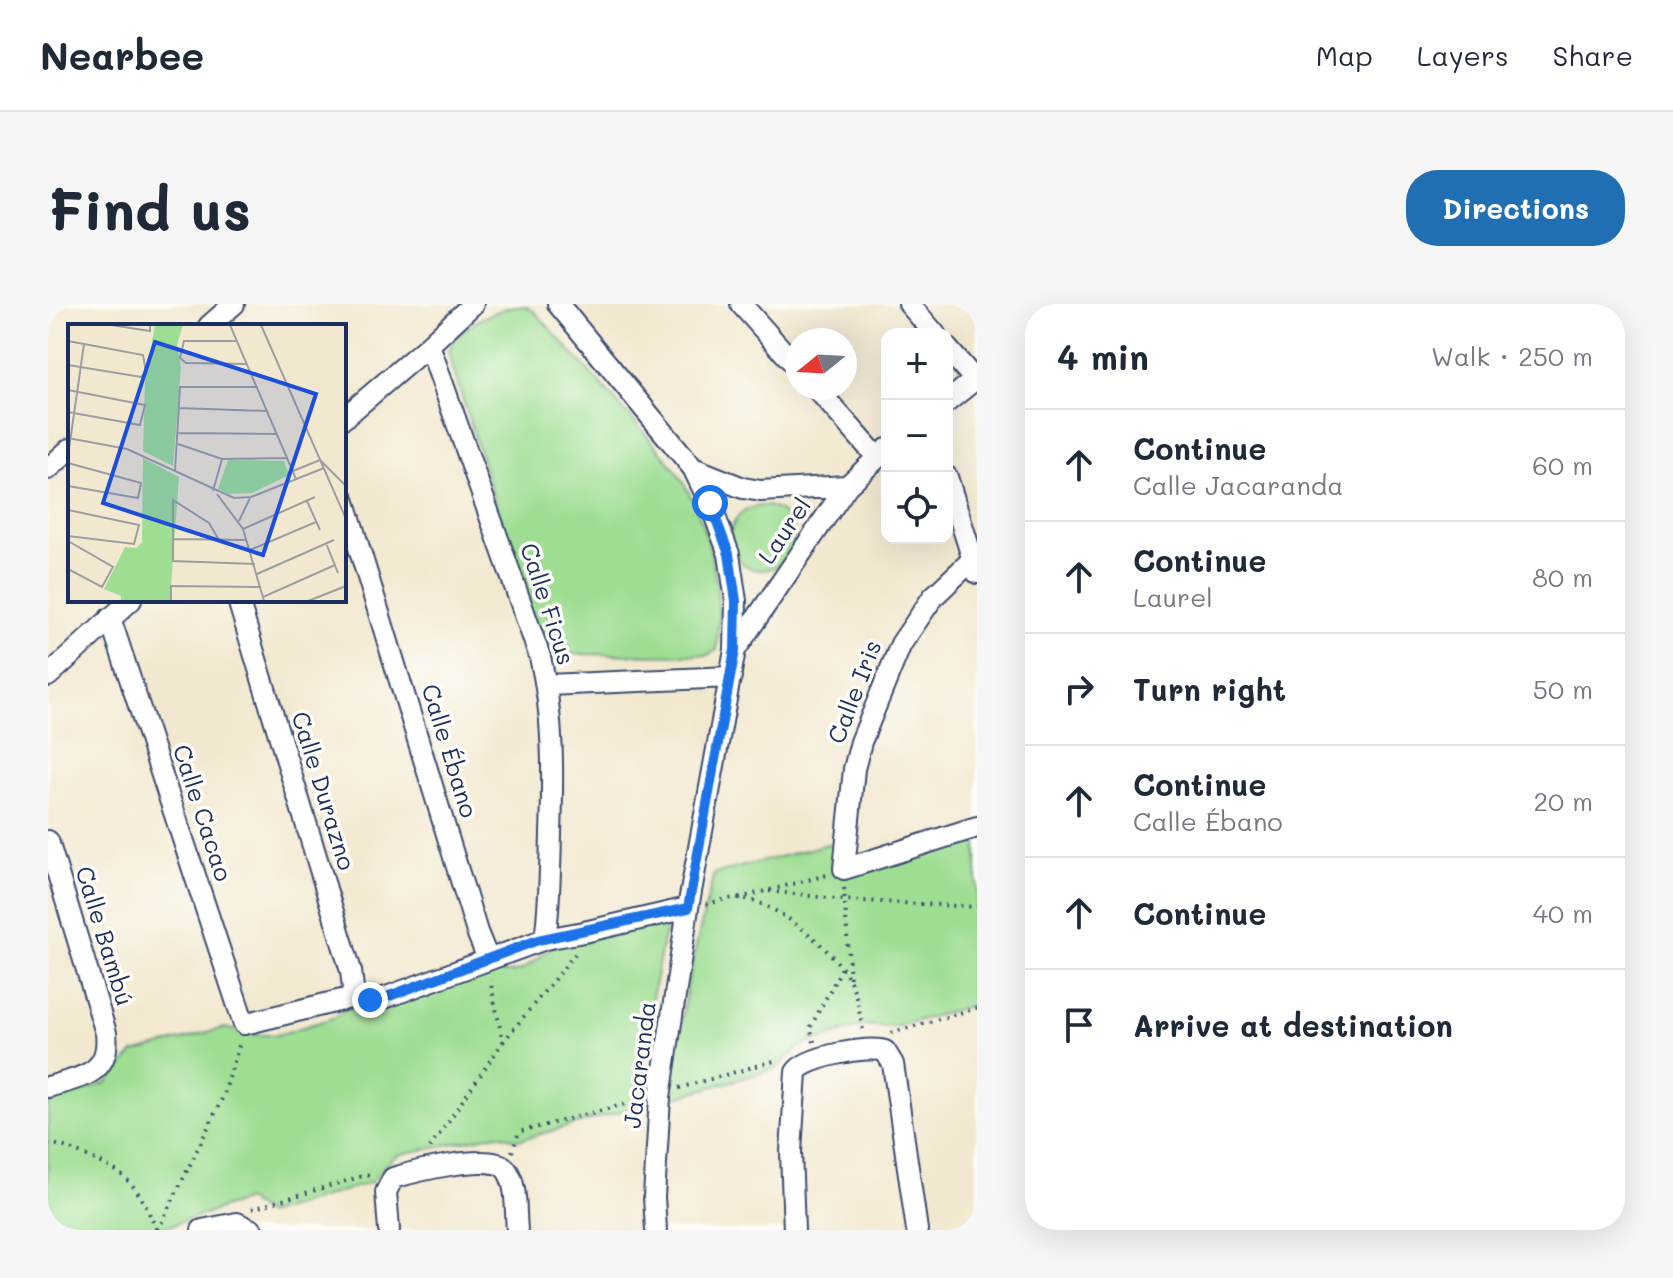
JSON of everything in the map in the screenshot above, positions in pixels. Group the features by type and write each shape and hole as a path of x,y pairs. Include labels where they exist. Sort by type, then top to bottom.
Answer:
{"street":[{"path":"211,324 234,304"},
{"path":"346,416 473,304"},
{"path":"244,1024 354,997 370,1000 384,998 545,939 688,908 735,650 736,601 729,554 693,468 558,304"},
{"path":"741,304 785,354"},
{"path":"909,304 930,328"},
{"name":"Calle Ficus","path":"429,345 540,657 547,685 552,776 549,912 545,939"},
{"path":"950,400 976,379 953,354"},
{"path":"828,400 881,452"},
{"path":"48,469 68,451"},
{"name":"Laurel","path":"735,650 847,486 881,454"},
{"path":"693,468 743,488 761,491 847,486"},
{"path":"953,496 975,567"},
{"name":"Calle Ébano","path":"346,506 477,932 488,959"},
{"name":"Calle Iris","path":"844,869 854,769 861,742 901,644 933,597 975,567"},
{"path":"48,676 129,602"},
{"name":"Calle Durazno","path":"239,602 351,971 354,997"},
{"name":"Calle Cacao","path":"110,618 244,1024"},
{"path":"547,685 731,677"},
{"path":"844,869 977,827"},
{"name":"Calle Bambú","path":"48,841 108,1046 105,1057 89,1073 48,1087"},
{"name":"Jacaranda","path":"656,1230 654,1197 660,1097 688,908"},
{"path":"794,1230 791,1152 795,1077 807,1063 877,1049 893,1064 917,1230"},
{"path":"389,1230 386,1192 393,1178 484,1162 498,1163 506,1169 512,1184 517,1230"},
{"path":"202,1230 237,1223 250,1228"}],"path":[{"path":"688,908 739,898 844,869 851,981"},
{"path":"763,891 845,900 977,907"},
{"path":"739,898 789,917 842,968 851,981 877,1049 890,1034 977,1008"},
{"path":"413,1173 503,1042 556,976 602,928"},
{"path":"488,959 491,991 503,1042"},
{"path":"506,1169 519,1132 628,1102 660,1097 680,1087 774,1061 807,1063 810,1028 842,968"},
{"path":"157,1230 223,1097 244,1024"},
{"path":"48,1144 57,1144 107,1164 124,1176 137,1188 157,1230"},
{"path":"250,1228 250,1210 372,1172 389,1183"}],"green space":[{"path":"514,306 526,306 535,312 650,439 683,483 698,514 710,551 717,590 717,650 708,655 551,654 544,651 539,643 449,355 451,346 464,330 484,317"},
{"path":"762,506 780,512 788,520 794,538 788,556 780,564 762,570 744,564 736,556 730,538 736,520 744,512"},
{"path":"977,830 977,1004 895,1027 864,1025 799,1047 777,1068 673,1098 682,1013 714,874 832,843 841,855 866,856"},
{"path":"666,924 647,1024 637,1107 519,1140 498,1134 397,1155 372,1182 267,1215 246,1200 157,1230 48,1230 48,1103 107,1083 134,1053 224,1028 256,1035 277,1035 333,1018 366,996 483,967 511,973 521,970 555,944 566,940"}],"route":[{"path":"370,1000 384,998 538,940 688,908 735,650 736,601 729,554 710,503"}]}
